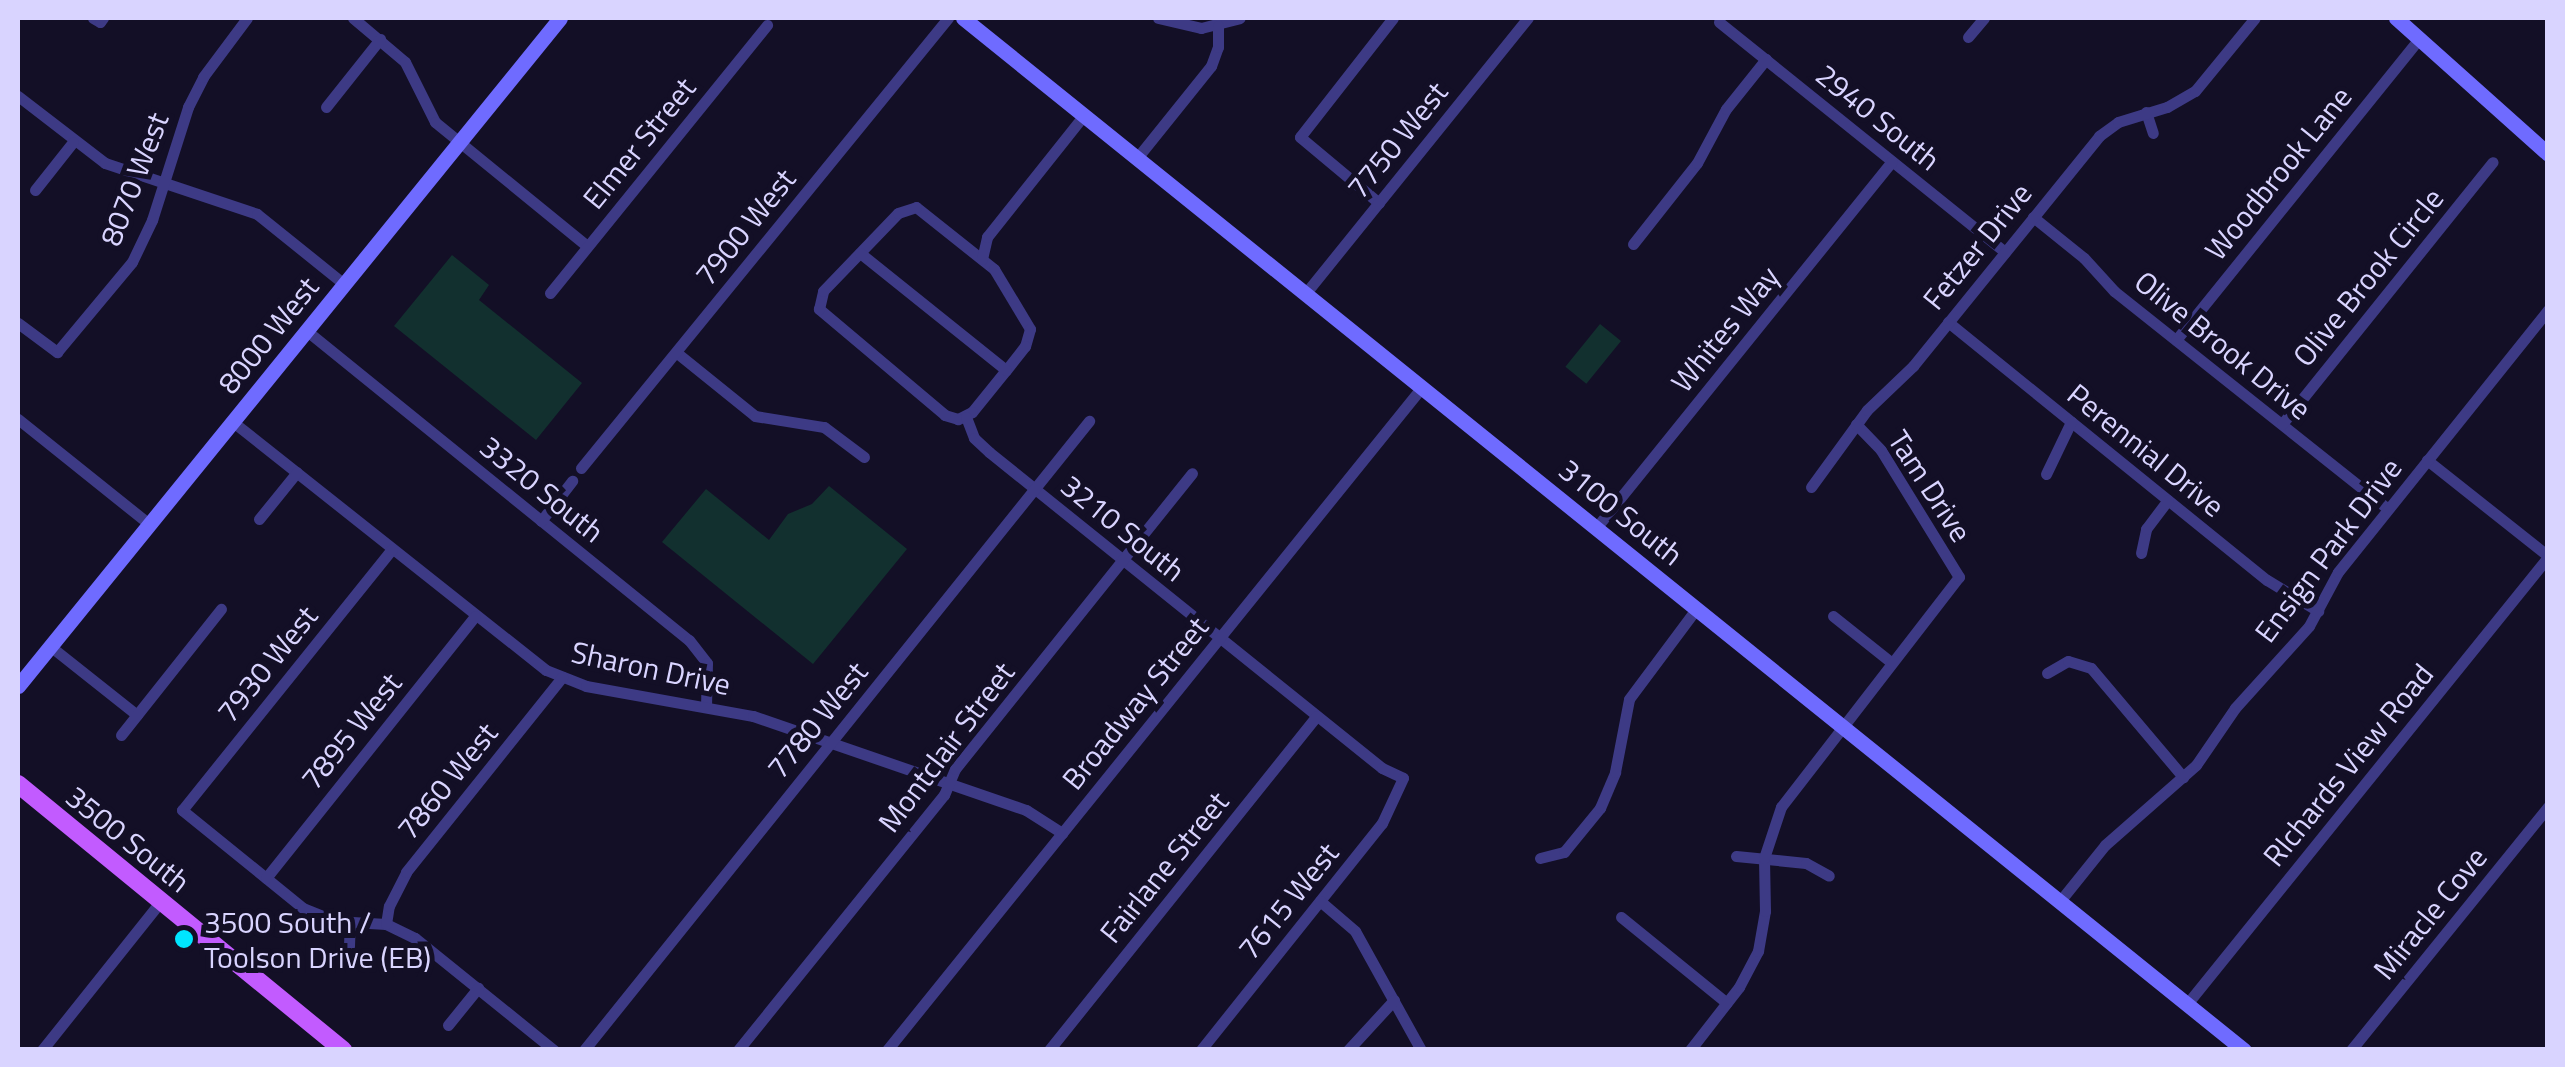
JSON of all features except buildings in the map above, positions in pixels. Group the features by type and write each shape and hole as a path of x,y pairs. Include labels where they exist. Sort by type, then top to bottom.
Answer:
{"main road":[{"name":"3500 South","path":"18,784 343,1050"}],"street":[{"name":"8070 West","path":"18,323 57,352 132,262 164,183 188,107 212,64 248,18"},
{"path":"353,18 412,74 426,111 588,246"},
{"name":"8000 West","path":"18,686 560,18"},
{"name":"7900 West","path":"582,468 948,18"},
{"name":"3100 South","path":"963,18 2244,1050"},
{"path":"1158,18 1182,26 1218,26 1240,18"},
{"path":"1379,203 1300,137 1393,18"},
{"name":"7750 West","path":"1306,294 1528,18"},
{"path":"1968,37 1984,18"},
{"name":"Fetzer Drive","path":"1811,486 1856,424 1948,322 2107,128 2167,107 2194,91 2255,18"},
{"path":"2396,18 2548,154"},
{"name":"2940 South","path":"1719,22 2005,252"},
{"name":"Elmer Street","path":"550,293 767,25"},
{"path":"1136,158 1211,66 1218,47 1218,26"},
{"name":"Woodbrook Lane","path":"2176,340 2420,38"},
{"path":"326,107 380,40"},
{"path":"1633,244 1698,163 1726,108 1766,59"},
{"path":"18,96 106,164 258,214 344,284"},
{"path":"2146,112 2153,133"},
{"path":"982,260 987,237 1084,115"},
{"path":"35,190 73,142"},
{"name":"Whites Way","path":"1596,528 1892,161"},
{"name":"Olive Brook Circle","path":"2282,424 2493,162"},
{"path":"962,418 1006,370 1025,346 1030,330 994,269 924,212 909,207 860,253 1006,370"},
{"name":"Olive Brook Drive","path":"2033,217 2176,340 2387,508"},
{"path":"964,244 987,237"},
{"name":"3210 South","path":"860,253 823,292 818,304 826,319 946,415 962,418 974,438 1034,489 1382,768 1403,778"},
{"name":"Ensign Park Drive","path":"2060,902 2106,845 2183,778 2235,708 2318,611 2338,572 2387,508 2548,310"},
{"name":"Perennial Drive","path":"1948,322 2267,580 2318,611"},
{"name":"3320 South","path":"307,331 701,652 709,678 706,706"},
{"path":"677,353 756,416 824,428 864,457"},
{"name":"Broadway Street","path":"886,1050 1422,388"},
{"path":"18,418 149,524"},
{"name":"7780 West","path":"584,1050 1089,421"},
{"name":"Sharon Drive","path":"233,422 528,659 562,678 610,692 753,716 1038,815 1062,834"},
{"path":"2046,474 2071,422"},
{"name":"Tam Drive","path":"1856,424 1881,450 1958,577 1892,663"},
{"path":"2427,460 2548,557"},
{"path":"259,519 297,472"},
{"name":"Montclair Street","path":"738,1050 944,796 954,769 1192,473"},
{"path":"541,521 572,481"},
{"path":"2140,553 2146,529 2168,500"},
{"name":"7930 West","path":"266,878 182,810 392,549"},
{"name":"RIchards View Road","path":"2187,1004 2548,557"},
{"path":"121,735 221,609"},
{"path":"1540,858 1564,852 1600,808 1615,772 1630,699 1696,609"},
{"name":"7895 West","path":"266,878 475,616"},
{"path":"1690,1050 1727,1003 1758,950 1765,911 1764,858 1781,807 1892,663 1833,616"},
{"path":"50,646 137,715"},
{"path":"2048,673 2068,660 2091,668 2183,778"},
{"name":"7860 West","path":"386,924 389,906 406,872 562,678"},
{"name":"Fairlane Street","path":"1049,1050 1318,716"},
{"name":"7615 West","path":"1201,1050 1382,823 1403,778"},
{"name":"Miracle Cove","path":"2352,1050 2548,807"},
{"path":"1736,856 1806,863 1829,876"},
{"path":"266,878 318,916 386,924 415,938 554,1050"},
{"path":"42,1050 161,901"},
{"path":"1320,901 1355,931 1421,1050"},
{"path":"1621,917 1727,1003"},
{"path":"349,946 350,921"},
{"path":"448,1025 478,988"},
{"path":"1348,1050 1394,1000"}],"green space":[{"path":"452,255 489,285 479,300 582,383 536,440 394,326"},
{"path":"1600,324 1621,341 1586,384 1565,367"},
{"path":"829,486 907,549 813,664 662,542 706,489 769,540 788,514 812,504"}],"place":[{"name":"3500 South / Toolson Drive (EB)","path":"184,939"}]}
